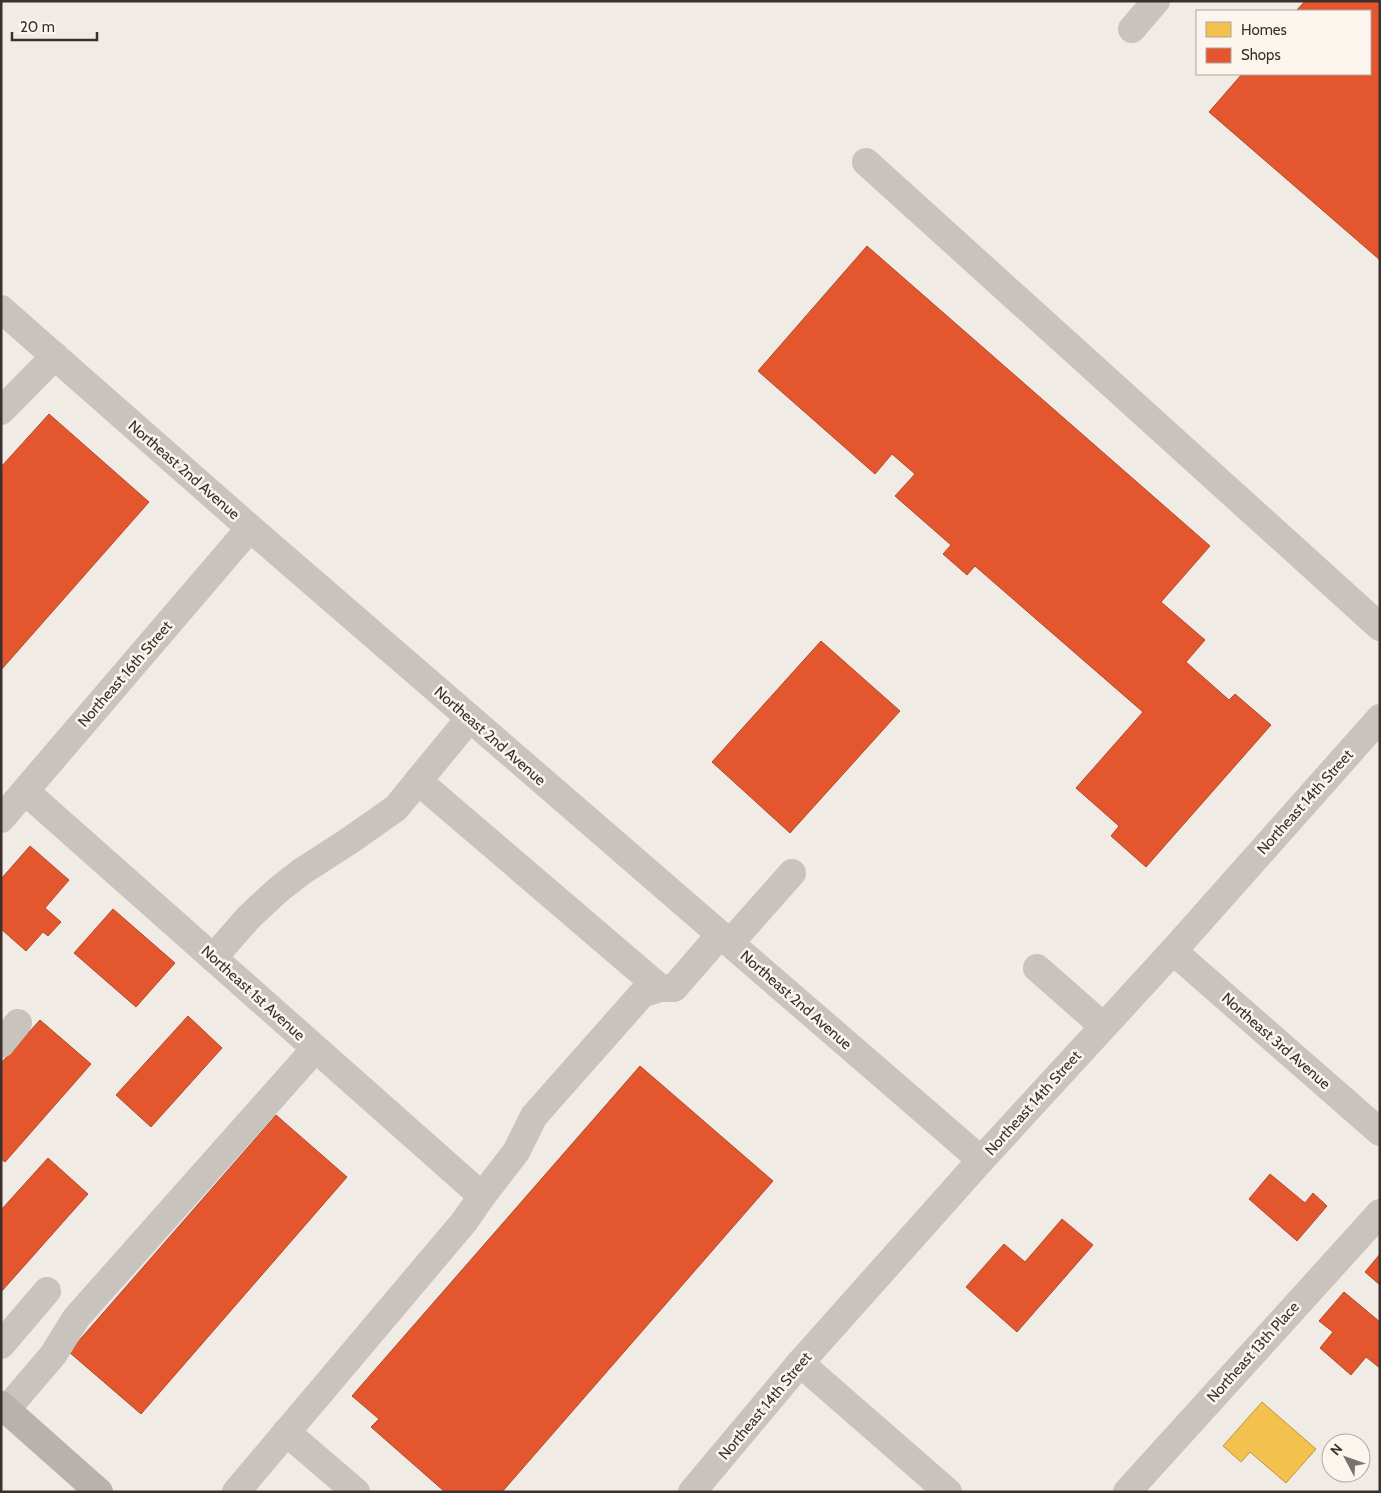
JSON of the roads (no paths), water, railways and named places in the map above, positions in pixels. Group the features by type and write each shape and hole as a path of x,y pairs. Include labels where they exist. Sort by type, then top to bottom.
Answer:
{"main road":[{"path":"4,1408 99,1492"}],"street":[{"path":"1132,29 1156,1"},
{"path":"866,162 1380,627"},
{"name":"Northeast 2nd Avenue","path":"1,309 250,528 981,1160"},
{"path":"2,409 55,356"},
{"name":"Northeast 16th Street","path":"1,819 250,528"},
{"path":"213,958 249,917 278,890 301,872 350,841 396,808 470,718"},
{"name":"Northeast 14th Street","path":"692,1492 800,1363 981,1160 1173,951 1380,718"},
{"path":"418,781 660,988"},
{"name":"Northeast 1st Avenue","path":"25,791 482,1196"},
{"path":"236,1492 464,1222 516,1152 534,1116 642,994 660,988 674,988 792,873"},
{"name":"Northeast 3rd Avenue","path":"1173,951 1380,1132"},
{"path":"1037,968 1103,1026"},
{"path":"4,1408 53,1355 76,1318 315,1049"},
{"name":"Northeast 13th Place","path":"1127,1492 1380,1213"},
{"path":"1,1345 47,1291"},
{"path":"800,1363 948,1492"},
{"path":"286,1432 356,1492"}]}
